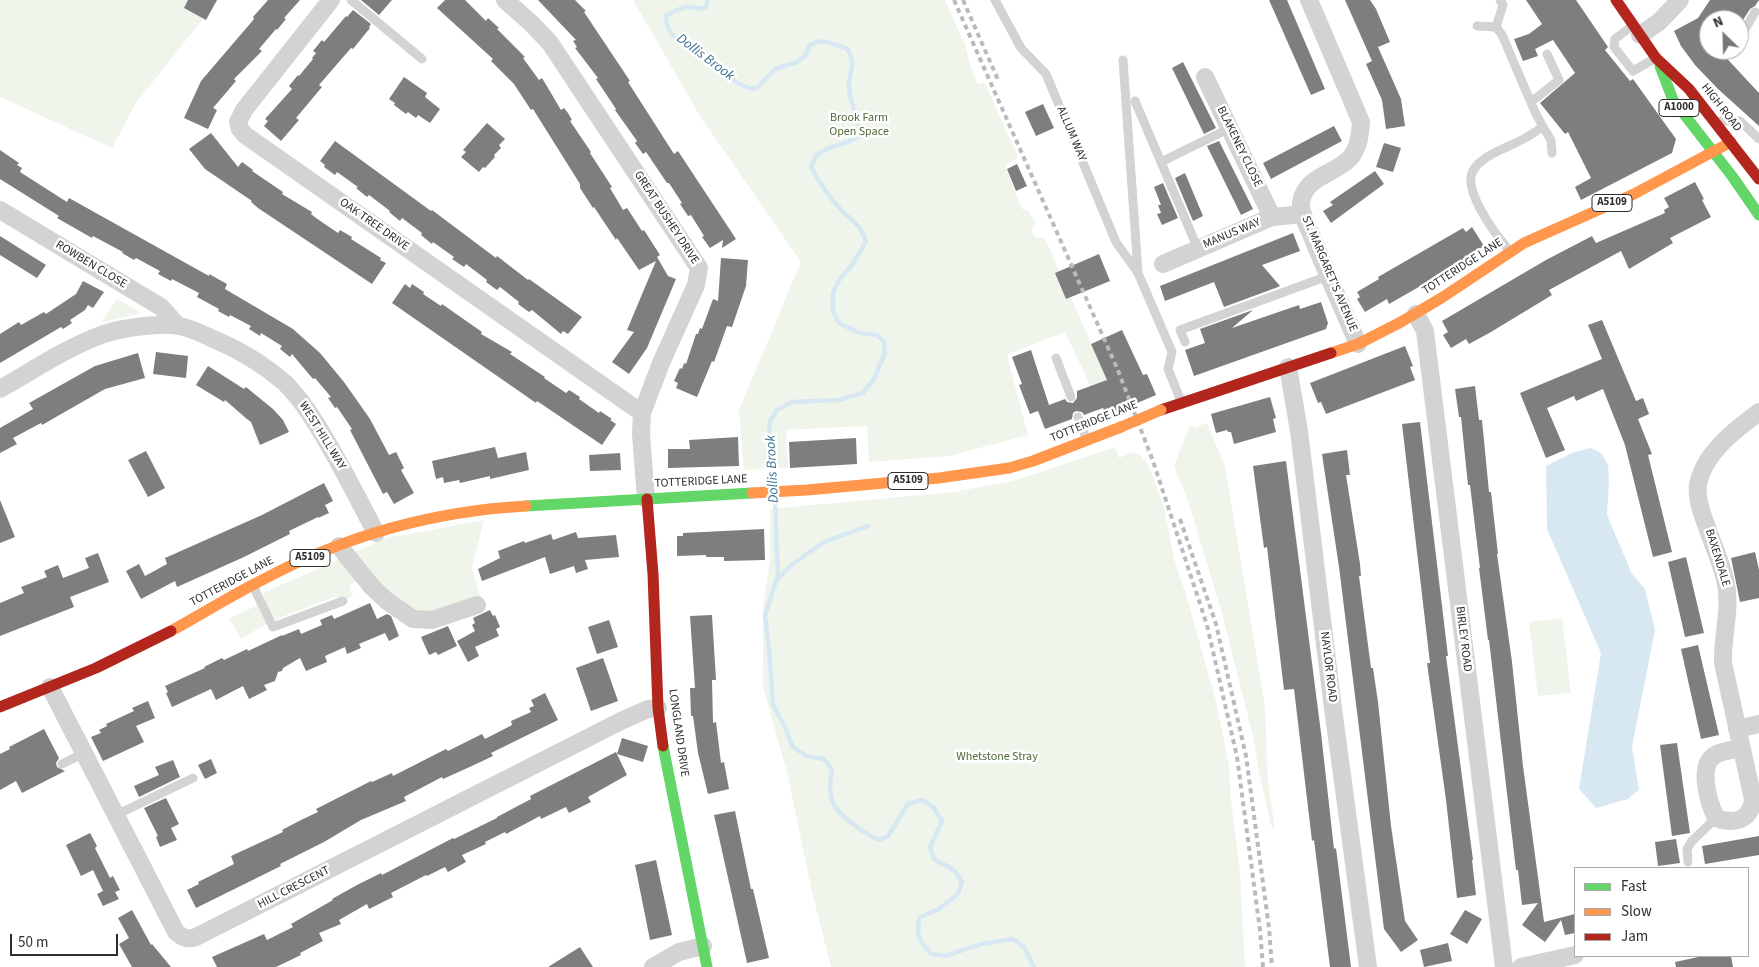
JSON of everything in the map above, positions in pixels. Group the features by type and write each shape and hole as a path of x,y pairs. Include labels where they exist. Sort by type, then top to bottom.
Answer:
{"main road":[{"name":"HIGH ROAD","path":"1616,0 1656,58 1673,100 1759,215"},
{"name":"HIGH ROAD","path":"1656,58 1689,89 1759,179"},
{"name":"TOTTERIDGE LANE","path":"0,707 115,660 155,640 252,585 298,563 376,532 460,512 492,508 806,490 939,478 1009,468 1033,461 1181,402 1358,344 1416,314 1510,252 1540,235 1634,194 1731,142"},
{"name":"LONGLAND DRIVE","path":"646,499 653,574 658,708 663,746 707,967"}],"street":[{"name":"OAK TREE DRIVE","path":"331,0 244,110 238,122 240,129 642,413"},
{"name":"GREAT BUSHEY DRIVE","path":"506,0 550,43 699,268 696,285 661,363 642,413 641,434 646,499"},
{"name":"ST. MARGARET'S AVENUE","path":"1309,0 1361,122 1357,146 1350,158 1312,182 1302,202 1303,214 1358,344"},
{"path":"1637,30 1659,22 1680,0"},
{"name":"BLAKENEY CLOSE","path":"1206,78 1272,217"},
{"name":"ROWBEN CLOSE","path":"0,210 161,306 178,326"},
{"name":"MANUS WAY","path":"1163,264 1272,217 1303,214"},
{"name":"BIRLEY ROAD","path":"1416,314 1425,331 1504,967"},
{"name":"WEST HILL WAY","path":"0,389 82,343 105,333 137,326 178,326 226,344 266,368 286,385 305,406 330,444 376,532"},
{"name":"NAYLOR ROAD","path":"1288,367 1299,430 1332,701 1368,967"},
{"name":"BAXENDALE","path":"1716,818 1725,821 1735,821 1745,817 1752,809 1753,799 1723,664 1728,600 1725,579 1701,508 1698,485 1705,466 1724,440 1759,412"},
{"path":"339,546 377,592 413,619 432,620 477,605"},
{"name":"HILL CRESCENT","path":"50,687 176,932 182,937 190,939 621,721 648,709 658,708"},
{"path":"1737,729 1759,724"},
{"path":"1716,818 1710,805 1705,771 1708,762 1713,756 1721,752 1741,748"},
{"path":"653,967 680,952 703,946"},
{"path":"1521,967 1574,955"}],"lane":[{"path":"351,0 422,59"},
{"name":"ALLUM WAY","path":"995,0 1021,48 1046,74 1116,242 1138,272 1172,352 1168,369 1181,402"},
{"path":"1496,27 1503,5 1500,0"},
{"path":"1749,20 1756,12"},
{"path":"1477,26 1496,27"},
{"path":"1496,27 1502,35 1531,102 1551,140 1552,153"},
{"path":"1637,30 1615,39 1614,46 1633,71 1656,58"},
{"path":"1531,102 1558,80 1547,54"},
{"name":"ALLUM WAY","path":"1123,60 1138,272"},
{"path":"1135,101 1198,249"},
{"path":"1716,122 1740,121 1759,139"},
{"path":"1510,252 1496,235 1479,207 1473,193 1470,176 1474,168 1487,157 1528,137 1543,127"},
{"path":"1161,162 1230,128"},
{"path":"1185,342 1180,330 1328,276"},
{"path":"1056,358 1071,397"},
{"path":"1078,417 1087,440"},
{"path":"252,585 274,627 342,601"},
{"path":"62,764 84,753"},
{"path":"116,815 193,778"},
{"path":"1688,862 1687,849 1692,841 1716,818"}],"green space":[{"path":"0,0 218,0 136,103 112,148 0,97"},
{"name":"Brook Farm Open Space","path":"633,0 945,0 966,47 971,68 978,84 985,83 1018,157 1005,166 1022,209 1029,211 1035,222 1032,231 1035,237 1045,238 1113,394 1097,400 1065,332 1007,355 1028,435 949,456 869,462 867,426 786,430 788,468 744,470 739,410 801,262 700,116"},
{"path":"117,299 140,312 103,322 102,321"},
{"path":"1207,423 1225,466 1265,707 1268,783 1275,828 1272,829 1254,740 1222,613 1188,501 1174,466 1189,427 1192,425 1194,428"},
{"name":"Whetstone Stray","path":"1115,447 1119,458 1133,452 1139,454 1148,464 1163,503 1176,566 1185,591 1216,701 1229,766 1231,800 1240,871 1245,967 831,967 811,888 788,776 763,687 763,609 770,559 770,509 954,492 1016,480"},
{"path":"484,520 472,568 481,599 432,615 415,613 358,579 349,586 353,596 345,599 334,597 271,621 241,639 229,618 265,602 263,593 387,538"},
{"path":"1562,618 1571,693 1538,696 1529,622"}],"shaded area":[{"path":"1591,448 1601,453 1608,465 1607,515 1632,574 1645,589 1655,630 1632,747 1639,790 1628,799 1596,808 1579,789 1601,653 1547,529 1546,466 1574,452"}],"building":[{"path":"188,0 217,0 206,20 184,8"},
{"path":"268,0 300,0 284,18 286,19 277,30 259,49 262,51 234,79 236,81 213,108 217,110 208,129 184,118 201,81"},
{"path":"361,0 392,0 379,15"},
{"path":"445,0 465,0 486,21 488,18 499,28 497,29 525,57 523,58 539,80 542,78 561,110 564,108 568,113 572,120 570,121 612,187 610,188 623,210 627,208 642,231 644,230 660,255 657,257 668,276 676,279 647,348 629,374 612,362 634,332 627,330 656,261 639,270 593,208 533,109 531,110 514,84 491,61 493,59 437,8"},
{"path":"538,0 575,0 586,11 584,12 630,81 628,82 674,154 678,151 736,239 722,248 723,240 710,248 691,215 688,216 680,204 682,203 669,183 667,183 646,152 643,154 635,143 637,141 615,110 596,79 598,78 575,48 577,47 573,41 576,40"},
{"path":"1269,0 1287,0 1325,89 1311,95"},
{"path":"1345,0 1370,0 1376,9 1390,42 1378,47 1401,99 1405,126 1386,129 1382,100 1366,64 1372,61"},
{"path":"1526,0 1576,0 1608,47 1605,50 1630,81 1633,79 1676,139 1672,153 1581,200 1575,187 1591,178 1568,132 1565,134 1540,103 1575,73 1553,40 1535,49 1538,56 1523,61 1514,39 1529,34 1542,24"},
{"path":"1710,0 1759,0 1749,11 1703,10"},
{"path":"353,10 371,24 370,28 319,85 322,87 296,118 299,120 281,141 264,126 268,121 265,119 292,89 289,86 313,59 316,53 313,51 322,40 324,42"},
{"path":"1699,16 1699,60 1728,60 1759,93 1759,126 1718,89 1695,65 1681,46 1674,31"},
{"path":"1183,62 1216,128 1204,134 1172,68"},
{"path":"404,77 427,93 425,97 440,109 430,123 418,115 416,118 408,112 406,114 389,99"},
{"path":"1043,104 1054,128 1036,136 1025,112"},
{"path":"487,123 505,139 499,145 501,148 494,155 495,157 479,172 461,157 466,152 463,150"},
{"path":"1334,126 1342,141 1271,179 1263,163"},
{"path":"211,133 238,167 242,162 283,192 282,194 312,212 311,214 316,218 338,233 340,230 352,237 351,239 381,258 380,260 386,263 372,284 258,208 252,201 205,169 189,149"},
{"path":"335,141 496,258 497,256 582,317 568,334 563,331 561,334 532,310 529,312 518,304 519,302 500,287 497,290 466,264 464,267 452,259 454,257 433,242 432,244 421,235 422,233 402,218 400,221 390,211 369,195 367,197 356,188 358,187 337,172 335,175 324,167 325,165 320,161"},
{"path":"1219,141 1253,209 1241,215 1207,146"},
{"path":"1384,143 1401,148 1393,172 1376,167"},
{"path":"0,150 19,163 17,165 22,168 20,172 67,202 69,198 209,276 209,274 227,284 225,289 293,329 320,353 344,382 370,419 389,455 396,452 404,468 401,470 414,493 394,504 387,492 383,494 350,430 352,429 337,407 335,408 328,398 331,397 292,354 290,357 280,349 282,346 261,333 260,336 249,329 251,326 218,311 219,309 197,297 199,293 172,279 171,281 158,274 160,271 136,258 134,260 123,252 93,236 92,238 57,218 59,216 0,179"},
{"path":"1017,164 1027,186 1016,191 1007,169"},
{"path":"1375,171 1384,184 1331,223 1323,211 1333,205 1330,202"},
{"path":"1185,173 1203,216 1193,221 1175,178"},
{"path":"1695,182 1711,217 1670,238 1673,243 1629,269 1621,251 1549,290 1552,295 1491,332 1469,344 1466,339 1451,348 1443,335 1448,332 1442,321 1546,260 1592,236 1596,243 1665,213 1664,210 1669,207 1664,198"},
{"path":"1163,183 1178,218 1162,225 1157,214 1161,213 1158,205 1161,205 1154,187"},
{"path":"1472,227 1484,246 1465,258 1466,260 1389,304 1387,299 1365,312 1357,299 1360,297 1357,292 1379,279 1378,277 1463,228 1466,232"},
{"path":"1293,233 1300,251 1262,265 1280,286 1224,307 1214,282 1165,301 1160,286"},
{"path":"0,236 46,265 37,278 0,255"},
{"path":"1099,254 1110,281 1066,299 1055,273"},
{"path":"721,258 748,260 746,286 732,327 727,326 714,362 712,361 697,397 676,388 678,383 674,381 680,368 682,369 684,363 686,364 696,334 698,334 700,328 702,329 713,299 718,301"},
{"path":"83,281 104,292 93,308 88,305 85,310 70,320 72,323 63,329 61,327 0,363 0,334 19,322 21,325 44,312 46,314 76,294"},
{"path":"405,284 410,288 412,284 424,292 423,294 441,306 442,304 482,332 481,334 512,352 510,354 566,393 569,390 599,413 600,411 612,419 610,420 616,424 602,445 537,401 536,403 392,303"},
{"path":"1321,302 1328,323 1326,329 1194,376 1185,350 1205,343 1200,329 1253,310 1232,328 1299,305 1300,309"},
{"path":"1602,320 1636,401 1643,398 1649,414 1638,419 1652,454 1648,455 1672,552 1653,557 1625,445 1603,389 1576,401 1574,396 1547,408 1565,450 1546,458 1520,393 1602,359 1588,325"},
{"path":"1122,330 1143,375 1147,374 1156,395 1107,416 1103,408 1084,415 1082,412 1076,411 1073,413 1072,419 1045,429 1038,411 1030,414 1019,385 1022,384 1012,357 1031,350 1049,405 1065,399 1067,402 1073,403 1077,398 1077,391 1107,380 1091,344"},
{"path":"1405,346 1413,366 1410,367 1415,380 1326,414 1321,402 1318,403 1310,383"},
{"path":"156,352 188,356 186,378 153,374"},
{"path":"138,353 145,378 105,389 42,425 41,423 13,438 17,444 0,453 0,428 33,409 29,403 95,366"},
{"path":"208,366 244,389 246,387 273,409 283,420 289,432 260,445 251,422 225,400 224,402 196,385"},
{"path":"1475,386 1479,420 1482,420 1489,492 1491,492 1523,766 1544,922 1574,914 1574,933 1565,935 1561,920 1545,942 1522,925 1538,903 1522,905 1518,870 1516,870 1470,485 1468,485 1461,417 1459,417 1455,389"},
{"path":"1270,397 1276,418 1273,419 1276,432 1234,444 1231,432 1227,430 1216,433 1211,414"},
{"path":"1420,422 1448,656 1446,656 1476,895 1457,898 1427,663 1430,663 1402,424"},
{"path":"738,437 739,466 668,468 668,449 690,449 689,440"},
{"path":"856,438 857,464 790,468 789,442"},
{"path":"495,447 498,458 526,452 529,470 490,479 490,476 460,483 459,480 444,483 443,477 436,479 432,461"},
{"path":"1347,450 1350,475 1346,475 1360,564 1361,576 1359,576 1371,668 1373,668 1378,702 1391,826 1405,921 1418,940 1401,952 1384,929 1339,567 1322,454"},
{"path":"146,451 165,488 148,497 128,460"},
{"path":"620,453 621,470 590,471 589,455"},
{"path":"1286,461 1334,849 1336,848 1351,967 1330,967 1314,840 1312,841 1294,689 1284,690 1267,547 1264,548 1253,466"},
{"path":"324,483 333,501 325,505 329,513 289,531 290,534 244,557 177,587 175,581 141,599 126,571 139,564 145,576 167,564 165,558 262,515"},
{"path":"0,500 15,537 0,543"},
{"path":"764,529 765,560 724,561 724,557 706,557 706,555 677,556 677,536 683,536 683,533"},
{"path":"576,532 578,538 616,535 619,557 585,560 588,569 576,573 574,566 550,574 545,557 482,581 478,569 500,558 498,551 524,541 525,543 551,534 553,540"},
{"path":"1755,552 1759,570 1759,598 1740,602 1731,558"},
{"path":"98,553 109,582 70,597 74,607 0,636 0,603 24,593 21,587 47,577 44,571 58,565 63,578 89,568 85,558"},
{"path":"1686,557 1704,633 1685,637 1668,562"},
{"path":"370,603 377,619 387,614 391,616 399,636 389,641 385,633 359,644 361,648 347,654 345,647 325,656 327,662 306,671 300,658 278,672 275,681 264,685 267,690 249,699 243,686 216,700 211,689 172,707 165,686 222,658 224,660 247,649 248,651 299,629 301,634 322,625 320,620 332,615 334,619"},
{"path":"490,610 493,616 495,615 500,627 496,629 499,636 475,647 479,656 468,662 457,641 475,631 472,625 475,623 473,618"},
{"path":"712,615 716,680 712,680 713,723 716,722 721,763 724,762 729,789 708,794 698,753 693,716 691,716 690,688 695,688 690,616"},
{"path":"609,620 618,647 597,654 588,627"},
{"path":"448,626 457,646 438,655 436,652 429,655 421,637"},
{"path":"1698,645 1719,735 1701,739 1681,649"},
{"path":"603,658 618,701 591,711 576,668"},
{"path":"545,693 558,720 491,753 493,756 443,779 442,777 404,797 406,801 361,820 324,842 280,864 281,866 196,908 187,890 199,884 198,882 234,864 231,856 283,832 282,830 318,812 316,809 371,781 392,773 393,776 446,749 448,751 482,734 485,739 512,725 511,721 531,712 529,708 534,706 531,700"},
{"path":"148,701 155,718 136,726 144,742 103,761 91,737 101,733 99,730 107,726 106,724 134,711 132,708"},
{"path":"44,729 59,758 56,763 57,767 65,771 22,793 16,781 0,790 0,754 10,749 9,747"},
{"path":"622,738 648,746 643,762 617,754"},
{"path":"1677,743 1690,833 1672,836 1660,745"},
{"path":"616,752 627,775 588,797 591,802 569,813 566,807 541,819 540,816 506,834 505,832 485,842 486,844 462,855 466,862 448,872 445,867 426,875 391,893 393,897 369,909 367,904 339,920 341,924 319,933 323,941 300,953 301,955 276,967 217,967 212,957 264,934 267,940 293,927 291,924 357,885 381,873 382,875 453,838 497,818 531,799 530,796"},
{"path":"211,759 217,773 205,779 198,765"},
{"path":"173,760 180,777 139,797 134,786 159,775 155,767"},
{"path":"166,798 179,824 171,828 177,840 160,847 156,837 158,836 144,808"},
{"path":"735,811 751,889 753,889 769,958 747,963 714,815"},
{"path":"90,833 97,846 95,848 110,878 113,876 120,890 115,892 119,899 103,906 97,894 103,891 93,870 81,876 66,845"},
{"path":"1759,836 1759,855 1705,864 1702,846"},
{"path":"1676,839 1680,863 1658,866 1655,842"},
{"path":"656,860 672,935 650,940 635,865"},
{"path":"132,910 151,945 171,967 132,967 119,944 129,938 118,918"},
{"path":"1465,910 1482,919 1467,944 1450,934"},
{"path":"1448,943 1452,961 1424,967 1420,950"},
{"path":"580,947 593,967 548,967"},
{"path":"1698,957 1731,957 1733,967 1676,967 1675,962"}],"waterway":[{"name":"Dollis Brook","path":"708,0 705,8 687,7 676,10 666,16 668,28 672,34 697,55 742,85 757,88 775,69 797,62 805,56 810,45 819,41 848,49 852,60 849,90 860,135 855,139 821,152 816,156 811,167 830,196 860,228 866,242 852,265 839,280 833,293 833,312 839,323 860,333 877,335 884,342 885,353 874,379 863,393 839,400 792,402 777,410 770,421 769,432 773,484"},
{"name":"Dollis Brook","path":"775,502 778,575 765,616 773,705 785,727 792,746 806,756 824,759 832,770 830,785 833,804 850,822 875,838 880,840 888,836 908,804 923,800 934,808 942,821 930,847 934,859 955,871 962,882 958,894 939,909 920,917 919,937 931,954 945,956 981,944 1013,939 1024,947 1034,967"},
{"path":"778,579 790,566 824,542 868,526"}],"railway":[{"path":"954,0 1117,368 1153,461 1207,625 1237,757 1260,930 1263,967"},
{"path":"963,0 999,82"},
{"path":"1180,519 1216,624 1246,756 1269,928 1272,967"}],"traffic: fast":[{"path":"1660,66 1673,100 1732,176 1759,215"},
{"path":"526,506 752,493"},
{"path":"663,746 707,967"}],"traffic: slow":[{"path":"1331,353 1358,344 1401,322 1443,297 1524,243 1634,194 1731,142"},
{"path":"1121,427 1161,410"},
{"path":"752,493 939,478 1009,468 1033,461 1121,427"},
{"path":"171,631 240,591 326,550 358,538 391,528 458,513 526,506"}],"traffic: jam":[{"path":"1616,0 1656,58 1689,89 1759,179"},
{"path":"1161,410 1331,353"},
{"path":"647,499 653,574 658,708 663,746"},
{"path":"0,707 96,668 171,631"}]}
